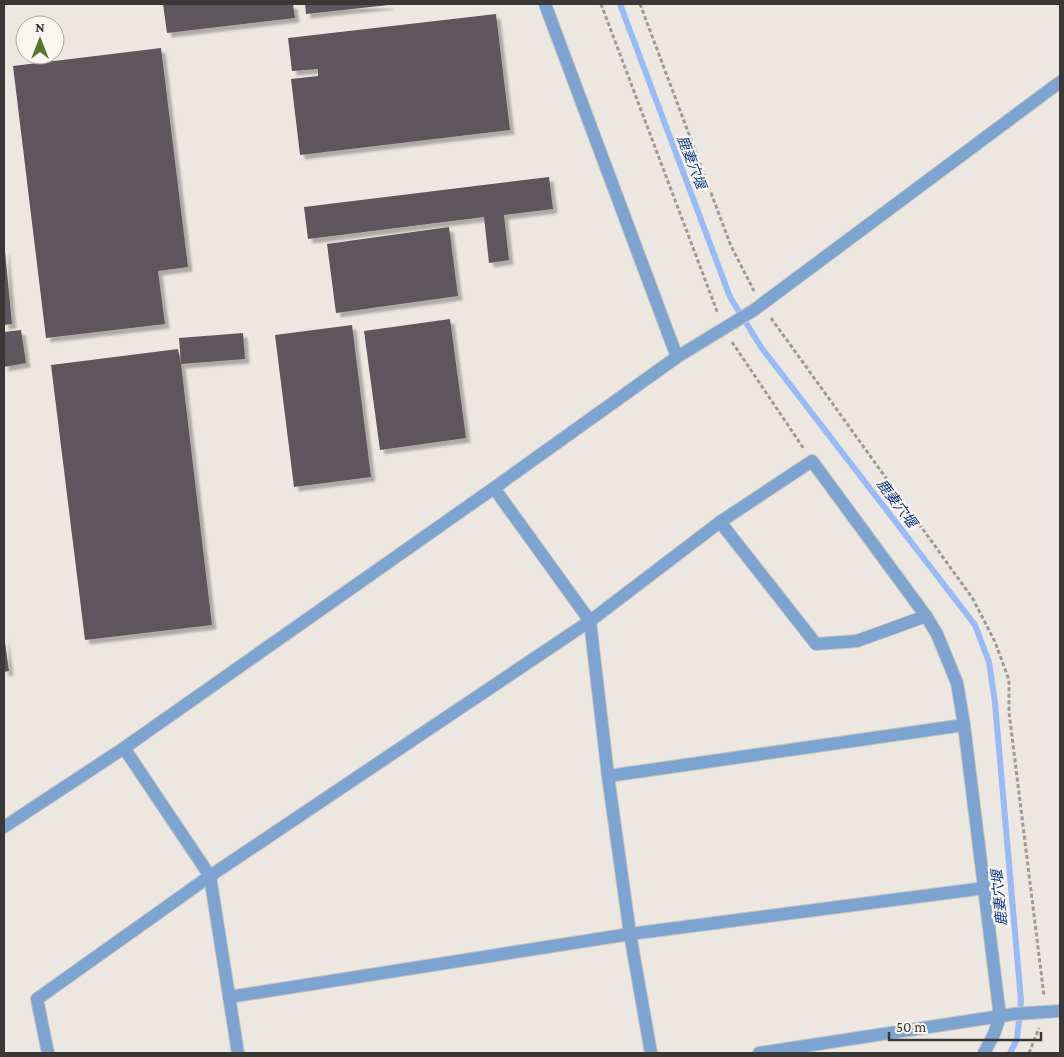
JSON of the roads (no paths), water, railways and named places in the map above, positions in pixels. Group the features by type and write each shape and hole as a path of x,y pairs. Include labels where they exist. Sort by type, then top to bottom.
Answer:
{"street":[{"path":"545,4 677,357"},
{"path":"4,827 124,748 677,357 758,307 1060,82"},
{"path":"48,1053 37,999 210,876 590,620 720,522 812,461 926,616 937,634 957,683 985,888 1000,1017 984,1053"},
{"path":"494,488 590,620 608,776 630,934 651,1053"},
{"path":"720,522 816,644 857,641 926,616"},
{"path":"608,776 964,725"},
{"path":"124,748 210,876 238,1053"},
{"path":"228,997 630,934 985,888"},
{"path":"759,1053 1014,1014 1060,1011"}],"waterway":[{"name":"鹿妻穴堰","path":"620,4 730,297 761,347 975,625 989,662 995,703 1021,1001 1017,1039 1010,1053"}]}
